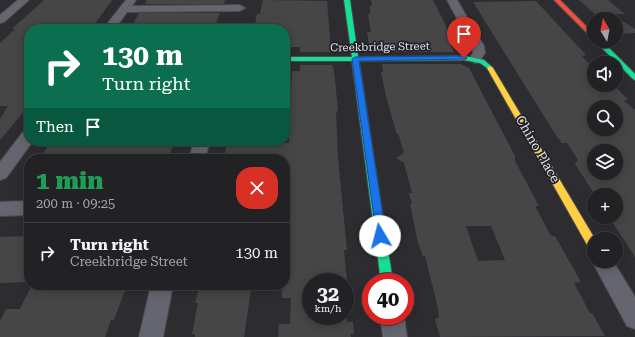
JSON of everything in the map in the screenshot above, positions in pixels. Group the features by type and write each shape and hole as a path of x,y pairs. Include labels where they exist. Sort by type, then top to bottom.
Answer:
{"street":[{"path":"0,20 24,0"},
{"path":"113,24 131,0"},
{"path":"347,0 386,273"},
{"path":"452,0 478,46 479,53 475,59"},
{"path":"557,0 587,30"},
{"path":"124,9 240,8"},
{"path":"605,48 635,78"},
{"name":"Creekbridge Street","path":"290,59 475,59"},
{"name":"Chino Place","path":"475,59 485,62 492,68 587,234"},
{"path":"0,174 24,143"},
{"path":"0,209 24,208"},
{"path":"606,268 635,318"},
{"path":"151,337 161,290"},
{"path":"393,325 394,337"}],"building":[{"path":"44,0 112,0 95,24 24,24 24,111 0,140 0,119 8,106 0,106 0,43 15,29 12,29"},
{"path":"147,0 225,0 224,4 145,4"},
{"path":"263,0 327,1 331,52 300,52 300,47 290,47 290,24 255,24 257,14 260,14"},
{"path":"371,0 433,0 449,32 452,32 459,45 450,45 454,52 380,52 379,46 369,45 367,32 371,32 368,14 370,14 370,6 372,6"},
{"path":"579,0 608,0 623,12 593,12"},
{"path":"536,1 586,55 582,56 587,61 587,92 621,92 628,100 623,100 635,110 635,257 623,239 623,232 619,232 614,224 623,224 623,188 590,188 575,164 578,160 567,143 562,143 473,2"},
{"path":"139,13 220,13 216,24 133,24"},
{"path":"623,21 635,29 635,33 623,34"},
{"path":"382,64 461,64 469,68 515,156 515,161 539,206 535,206 551,236 555,236 581,282 574,283 590,313 592,313 605,336 440,337 435,319 439,318 437,304 425,256 423,256 418,243 410,204 412,204 409,193 412,193 404,163 396,158 404,153 399,136 396,132 386,96 381,72 383,72","holes":["466,226 491,226 505,260 478,261"]},
{"path":"300,65 332,65 334,71 338,109 336,114 338,158 347,250 344,250 346,273 302,273 302,325 353,325 354,334 351,334 351,337 278,337 279,324 290,324 291,298 282,298 282,290 290,290 290,154 225,154 226,146 290,146 292,71 300,71"},
{"path":"48,146 173,146 170,154 42,154"},
{"path":"24,236 24,282 0,283 0,237"},
{"path":"30,290 125,290 114,320 111,320 105,337 0,337 0,321 6,309 20,309"},
{"path":"199,290 251,290 244,337 195,337 195,334 192,334 198,303 195,303"}],"traffic: fast":[{"path":"347,0 386,273"},
{"path":"605,48 635,78"},
{"path":"290,59 464,58 482,61 490,68"}],"traffic: slow":[{"path":"490,68 587,235"}],"traffic: jam":[{"path":"557,0 587,30"}],"route":[{"path":"380,236 355,59 464,58"}]}
